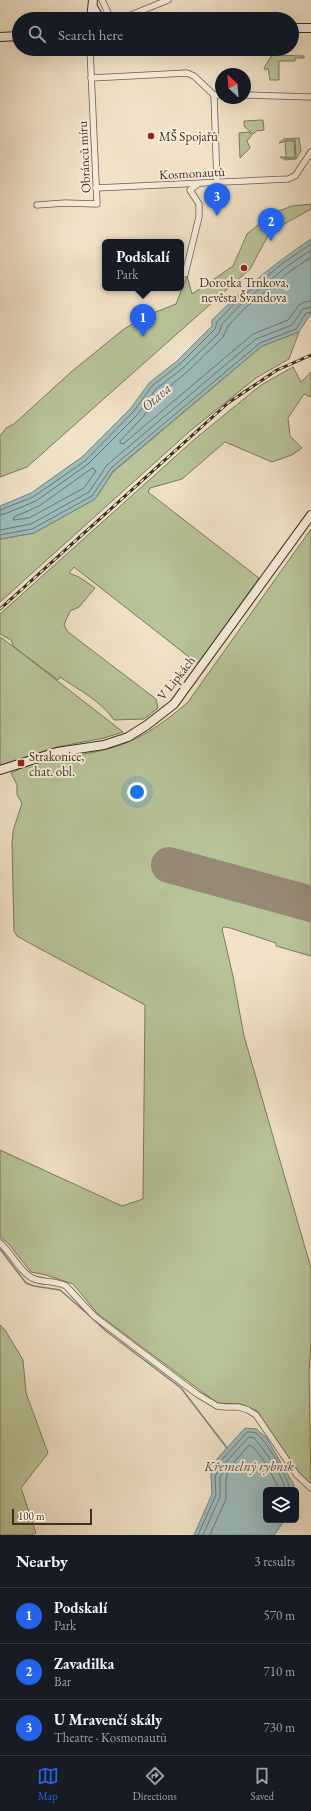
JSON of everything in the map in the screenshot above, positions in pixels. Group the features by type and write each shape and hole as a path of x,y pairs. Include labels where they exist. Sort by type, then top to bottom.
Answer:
{"street":[{"path":"102,0 108,12"},
{"path":"138,12 168,0"},
{"path":"299,28 311,28"},
{"path":"0,37 12,36"},
{"name":"Obránců míru","path":"37,205 65,203 97,204 90,56"},
{"path":"91,78 187,73 194,76 214,95 217,183"},
{"path":"251,95 311,97"},
{"name":"Kosmonautů","path":"96,188 288,179 295,176 311,152"},
{"path":"185,274 199,217 199,204 190,190 198,184"},
{"name":"V Lipkách","path":"0,770 57,752 104,745 128,737 147,725 174,704 311,515"},
{"path":"0,1243 8,1250 29,1276 41,1280 60,1282 66,1286 94,1316 135,1349 197,1394 217,1406 225,1408 238,1407 248,1410 256,1415 297,1475 311,1488"}],"green space":[{"path":"271,56 304,56 304,58 295,58 295,61 279,61 279,80 270,80 268,68 265,70 264,68"},
{"path":"263,120 264,130 258,130 253,134 244,126 244,121"},
{"path":"249,132 252,135 247,141 250,148 240,158 239,133"},
{"path":"299,138 301,151 296,159 285,160 280,157 286,157 285,141 279,143 284,139","holes":["295,140 296,158 285,158 295,157 294,141 286,141"]},
{"path":"311,204 311,209 270,232 250,269 27,467 0,477 0,436 6,428 14,424 71,372 124,329 148,315 176,304 181,291 184,291 184,284 187,276 192,294 233,266 247,234 273,213 292,206"},
{"path":"299,332 289,359 256,378 190,431 0,602 0,539 34,533 95,499 113,472 262,346"},
{"path":"293,367 301,382 311,372 311,397 304,394 288,418 290,436 302,448 292,455 272,462 225,442 182,479 150,488 148,492 259,578 198,664 74,567 69,573 79,577 95,588 79,607 70,611 64,625 68,632 156,699 158,708 144,719 114,720 103,707 89,696 60,677 58,680 14,647 11,640 0,634 0,614 196,438 261,385"},
{"path":"311,529 311,956 276,946 276,943 230,928 224,927 222,929 233,976 244,1036 311,1268 311,1342 309,1372 311,1486 296,1471 257,1411 241,1404 217,1403 98,1314 73,1284 46,1275 31,1272 8,1243 0,1237 0,1150 122,1206 143,1199 145,1005 17,936 14,931 12,845 13,831 22,803 17,795 17,785 11,773 32,765 103,750 127,743 148,732 179,710 188,702"},
{"path":"0,637 123,732 104,738 57,747 0,765"},
{"path":"0,1325 5,1330 23,1360 26,1393 48,1453 21,1488 36,1533 31,1535 0,1535"}],"water":[{"name":"Otava","path":"311,239 311,313 299,332 262,346 113,471 95,499 34,533 0,539 0,506 31,493 82,457 131,408 149,383 177,361 212,326 212,320 223,309 272,267"},
{"name":"Křemelný rybník","path":"245,1428 256,1429 266,1437 294,1485 294,1487 263,1487 263,1523 283,1523 274,1535 194,1535 212,1494 211,1474 216,1460"}],"waterway":[{"path":"0,1249 26,1283 34,1286 60,1290 90,1316"},
{"path":"93,1319 106,1331 181,1388 227,1448"}],"runway":[{"path":"169,865 311,904"}],"railway":[{"path":"0,609 228,403 277,370 311,355"}],"place":[{"name":"MŠ Spojařů","path":"151,136"},
{"name":"U Mravenčí skály","path":"217,216"},
{"name":"Zavadilka","path":"271,241"},
{"name":"Dorotka Trnkova, nevěsta Švandova","path":"244,268"},
{"name":"Podskalí","path":"143,337"},
{"name":"Strakonice, chat. obl.","path":"21,763"}]}
